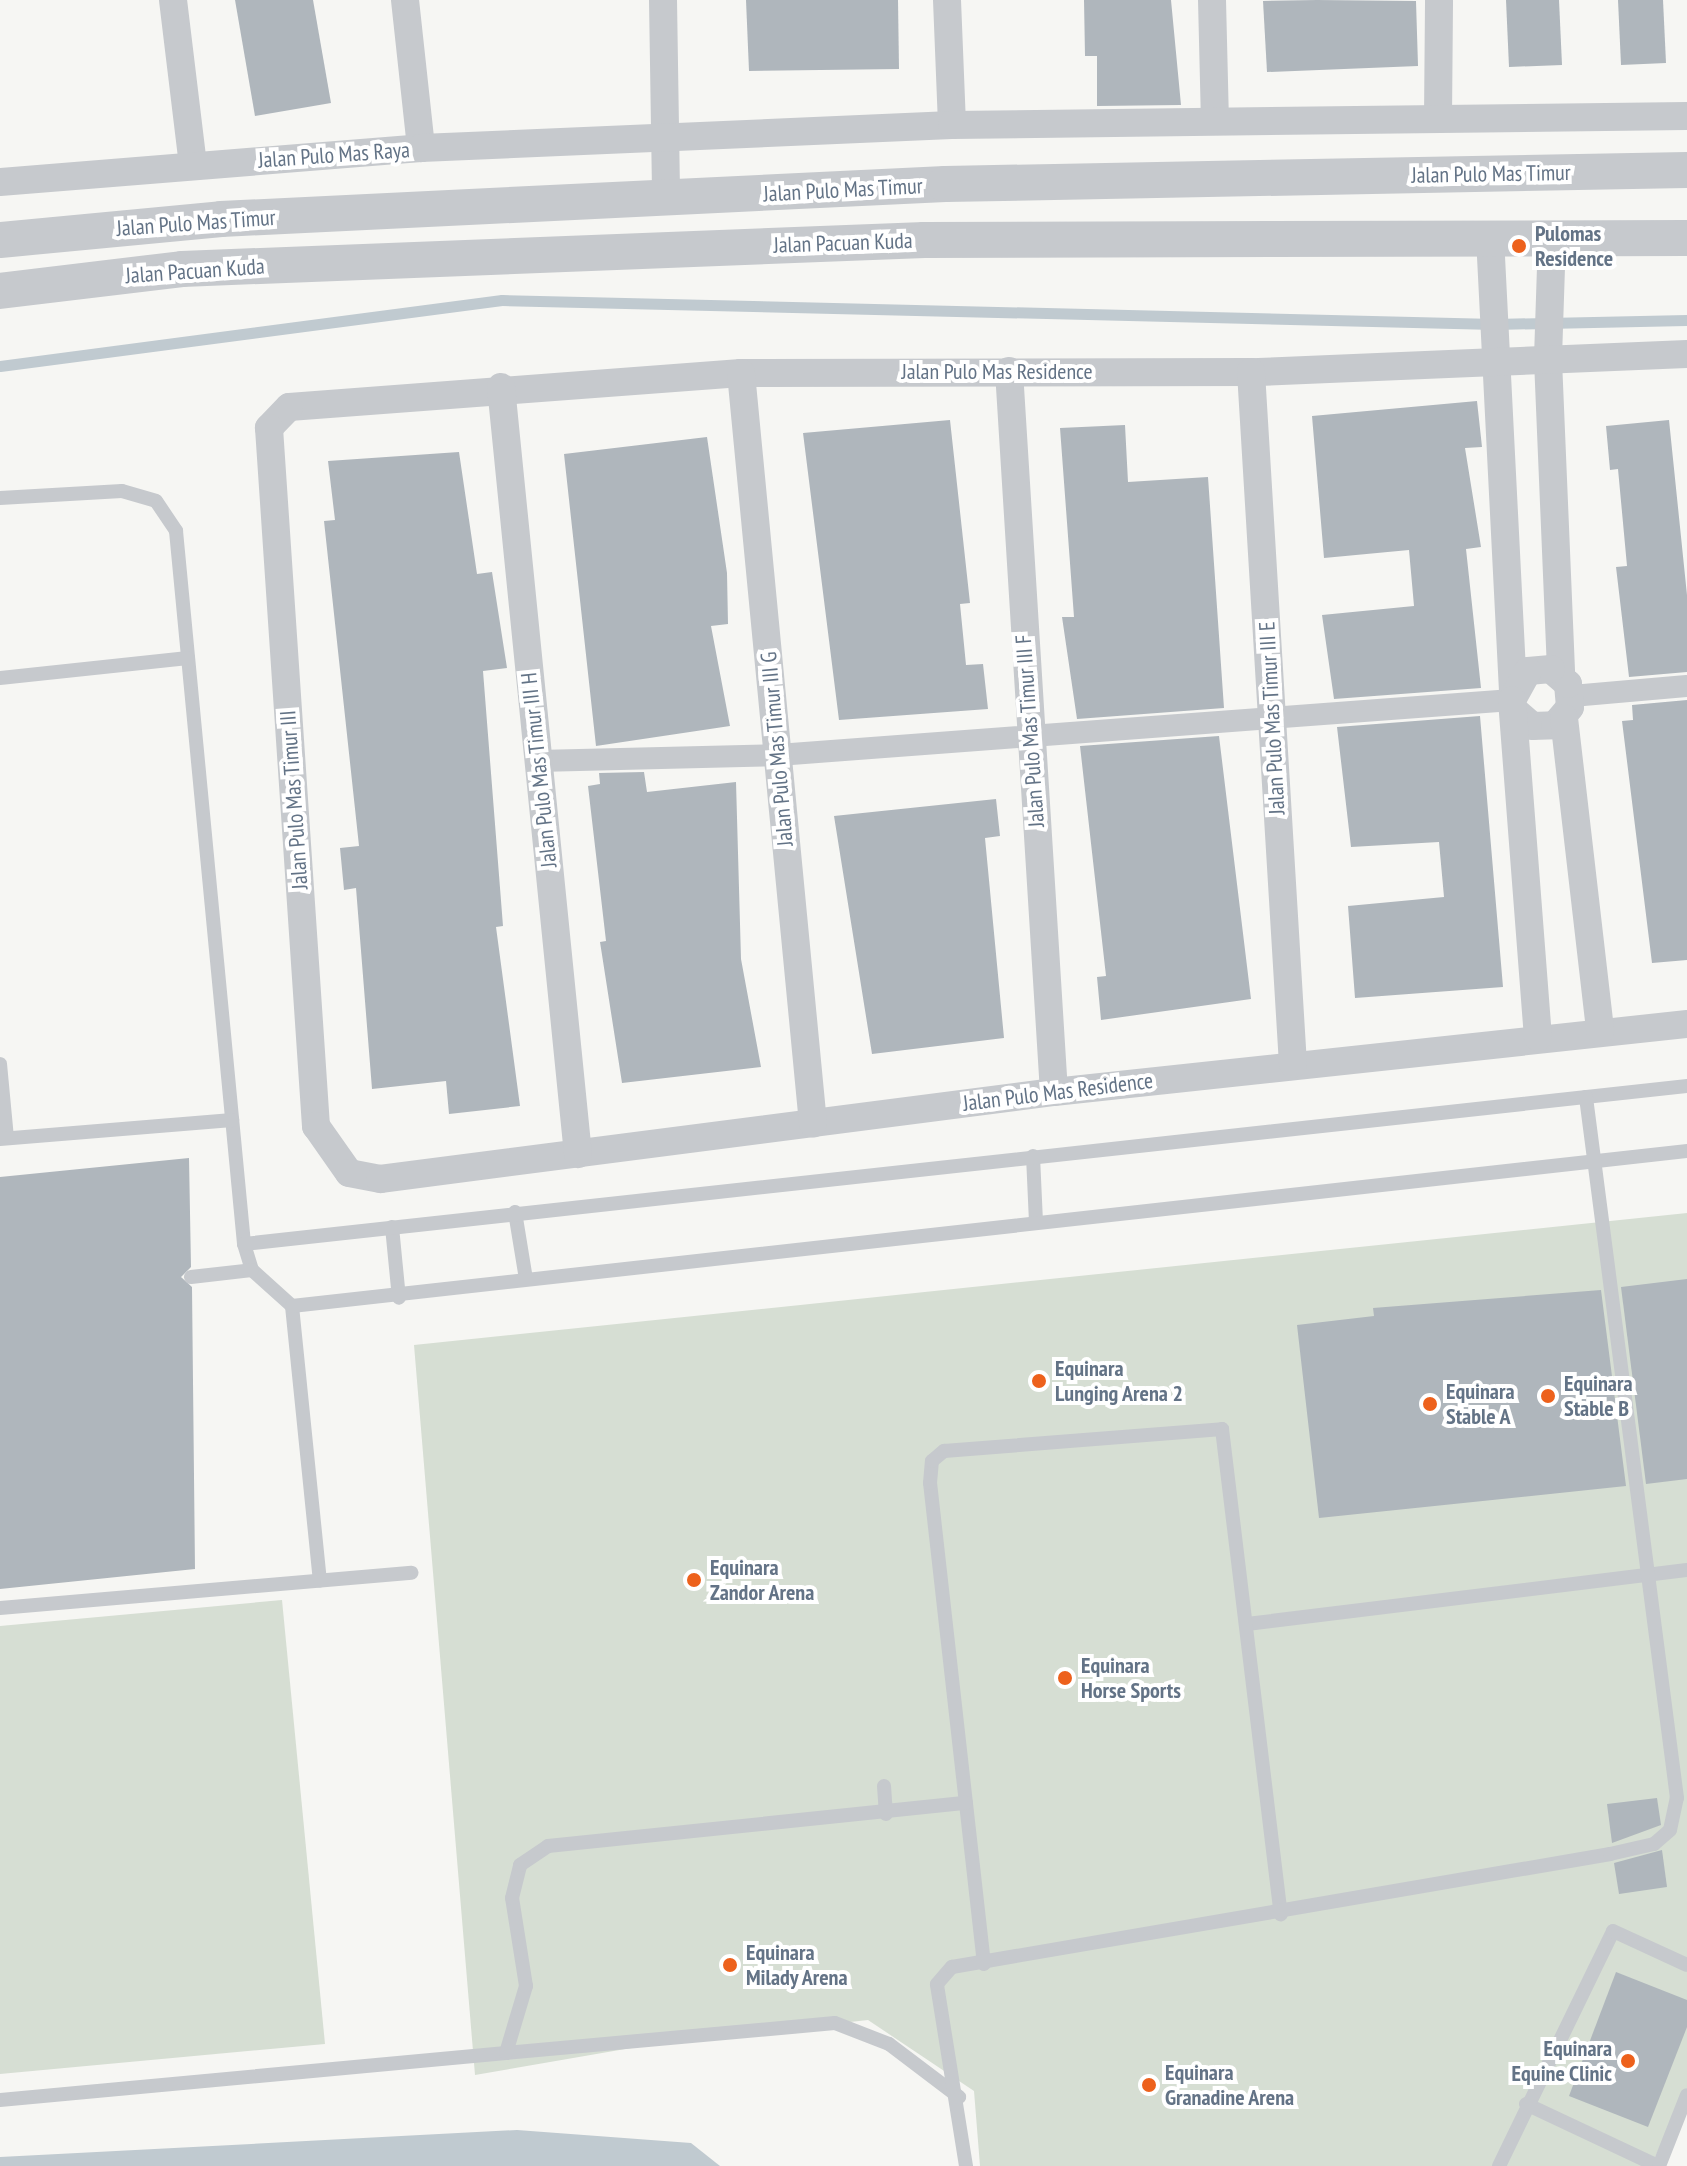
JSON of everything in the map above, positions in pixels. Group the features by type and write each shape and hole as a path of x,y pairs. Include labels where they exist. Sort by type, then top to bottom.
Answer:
{"street":[{"path":"173,0 193,165"},
{"path":"405,0 421,148"},
{"path":"663,0 669,139 666,199"},
{"path":"947,0 952,125"},
{"path":"1212,0 1215,120"},
{"path":"1438,118 1439,0"},
{"path":"669,139 952,125 1687,116"},
{"name":"Jalan Pulo Mas Raya","path":"0,182 421,148 669,139"},
{"name":"Jalan Pulo Mas Timur","path":"0,240 221,219 945,184 1687,170"},
{"path":"456,210 459,259"},
{"name":"Jalan Pacuan Kuda","path":"0,291 182,269 924,240 1490,251 1687,238"},
{"path":"1552,249 1548,350 1566,696 1600,1031"},
{"path":"1490,251 1513,700 1538,1037"},
{"name":"Jalan Pulo Mas Residence","path":"501,387 741,373 1251,372 1548,350 1687,354"},
{"name":"Jalan Pulo Mas Timur III F","path":"1009,371 1054,1092"},
{"name":"Jalan Pulo Mas Timur III E","path":"1251,372 1293,1064"},
{"name":"Jalan Pulo Mas Timur III G","path":"741,373 813,1124"},
{"name":"Jalan Pulo Mas Timur III H","path":"501,387 578,1154"},
{"name":"Jalan Pulo Mas Timur III","path":"501,387 289,407 269,428 316,1126 349,1173 380,1179 578,1154"},
{"path":"1513,700 1528,671 1566,696 1687,686"},
{"path":"538,761 778,755 1513,700 1544,728 1566,696"},
{"name":"Jalan Pulo Mas Residence","path":"578,1154 1054,1092 1538,1037 1687,1024"}],"lane":[{"path":"0,498 122,491 156,501 176,531 244,1244 252,1270 292,1306 320,1581"},
{"path":"0,678 188,658"},
{"path":"0,1064 3,1138 232,1120"},
{"path":"244,1244 1687,1086"},
{"path":"966,2166 959,2097 937,1984 952,1967 1281,1914 1654,1844 1670,1830 1677,1798 1644,1575 1586,1097"},
{"path":"292,1306 399,1298 526,1279 1687,1151"},
{"path":"1033,1156 1036,1222"},
{"path":"515,1212 526,1279"},
{"path":"392,1227 399,1298"},
{"path":"191,1277 252,1270"},
{"path":"984,1964 930,1483 932,1461 944,1451 1222,1429 1281,1914"},
{"path":"1247,1624 1687,1570"},
{"path":"0,1608 412,1573"},
{"path":"884,1786 886,1814"},
{"path":"506,2053 526,1986 512,1898 520,1865 548,1846 886,1814 966,1803"},
{"path":"1499,2166 1526,2104 1613,1931 1687,1965"},
{"path":"0,2100 835,2023 889,2044 959,2097"},
{"path":"1526,2104 1658,2166 1687,2095"}],"shaded area":[{"name":"Equinara Horse Sports","path":"1687,1213 1687,2088 1651,2166 980,2166 974,2091 868,2020 660,2043 475,2075 414,1345"},
{"path":"282,1600 325,2044 0,2074 0,1626"},
{"path":"517,2130 691,2143 720,2166 0,2166 0,2157"}],"building":[{"path":"235,0 313,0 331,103 255,116"},
{"path":"746,0 898,0 899,69 749,71"},
{"path":"1084,0 1171,0 1181,105 1097,106 1097,56 1085,56"},
{"path":"1506,0 1559,0 1562,65 1509,67"},
{"path":"1618,0 1663,0 1666,63 1621,65"},
{"path":"1263,1 1416,1 1418,66 1267,72"},
{"path":"1477,401 1482,447 1465,448 1481,547 1466,549 1481,688 1334,699 1322,615 1414,606 1409,550 1324,558 1312,416"},
{"path":"950,420 970,603 960,604 966,665 983,664 988,709 839,720 803,433"},
{"path":"1669,420 1687,595 1687,672 1629,677 1616,567 1627,566 1618,469 1610,470 1606,426"},
{"path":"1125,425 1128,482 1208,477 1224,708 1077,719 1062,617 1074,617 1060,428"},
{"path":"707,437 727,573 728,624 711,626 730,726 596,746 564,454"},
{"path":"459,452 477,574 492,572 507,668 483,671 503,926 496,927 520,1106 449,1114 446,1081 372,1089 356,888 344,890 340,848 359,846 324,521 335,520 328,461"},
{"path":"1687,700 1687,960 1652,963 1622,721 1633,720 1632,705"},
{"path":"1480,716 1503,987 1355,998 1348,906 1444,897 1439,842 1351,847 1337,727"},
{"path":"1219,736 1251,999 1101,1020 1097,977 1106,976 1080,746"},
{"path":"644,772 647,792 736,782 741,959 761,1067 622,1083 600,942 606,941 588,786 600,784 599,773"},
{"path":"996,799 1000,836 985,838 1004,1038 872,1054 834,816"},
{"path":"189,1158 191,1267 181,1277 192,1287 195,1569 0,1589 0,1177"},
{"path":"1687,1279 1687,1479 1646,1484 1621,1287"},
{"path":"1601,1290 1626,1486 1319,1518 1297,1325 1374,1316 1373,1308"},
{"path":"1657,1798 1661,1825 1612,1843 1607,1804"},
{"path":"1662,1850 1667,1887 1619,1894 1614,1863"},
{"name":"Equinara Equine Clinic","path":"1616,1972 1687,2000 1687,2027 1648,2127 1569,2096"}],"waterway":[{"path":"0,366 502,300 1495,324 1687,320"}],"place":[{"name":"Pulomas Residence","path":"1519,246"},
{"name":"Equinara Lunging Arena 2","path":"1039,1381"},
{"name":"Equinara Stable B","path":"1548,1396"},
{"name":"Equinara Stable A","path":"1430,1404"},
{"name":"Equinara Zandor Arena","path":"694,1580"},
{"name":"Equinara Horse Sports","path":"1065,1678"},
{"name":"Equinara Milady Arena","path":"730,1965"},
{"name":"Equinara Equine Clinic","path":"1628,2061"},
{"name":"Equinara Granadine Arena","path":"1149,2085"}]}
